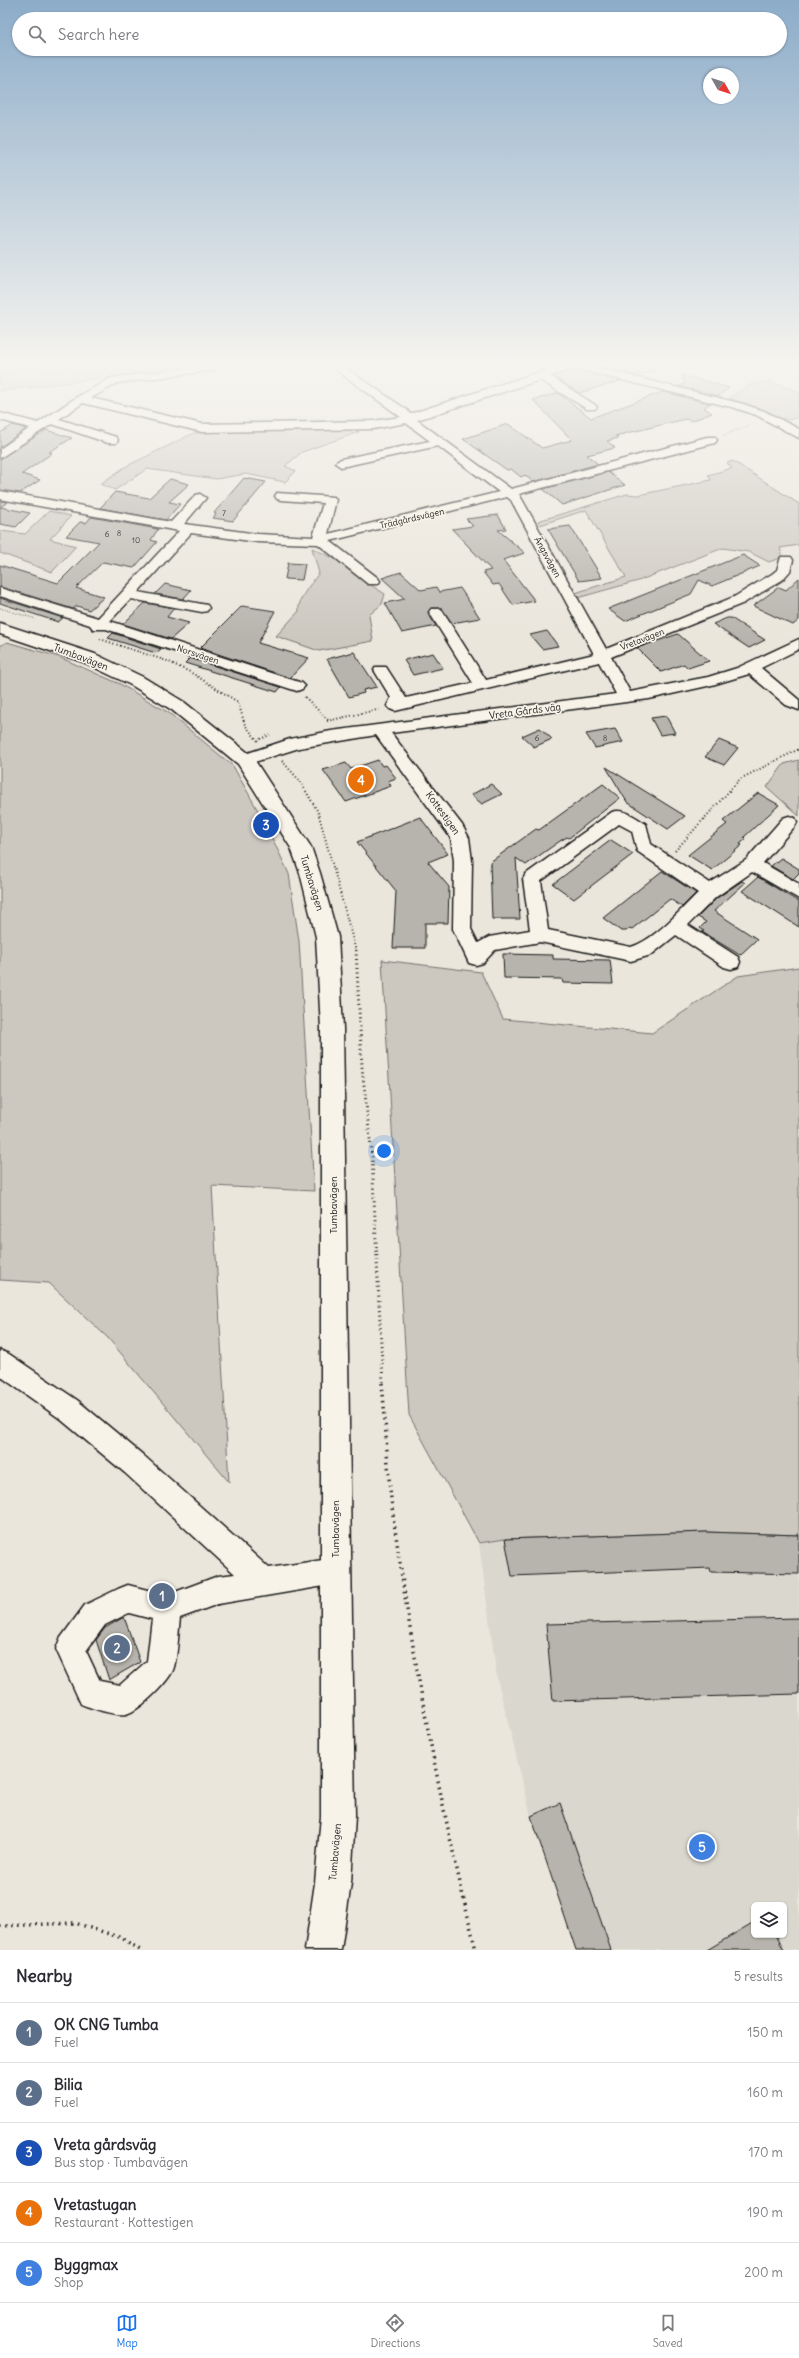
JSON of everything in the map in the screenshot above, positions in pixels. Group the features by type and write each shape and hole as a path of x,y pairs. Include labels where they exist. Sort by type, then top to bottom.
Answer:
{"main road":[{"name":"Tumbavägen","path":"0,628 89,658 137,681 178,706 245,760 301,847 310,873 327,936 332,1028 338,1816 333,1884 323,1950"}],"street":[{"path":"341,463 365,458"},
{"name":"Ängsvägen","path":"464,458 511,493 528,519 596,644 600,655 625,697"},
{"name":"Trädgårdsvägen","path":"0,495 181,528 258,538 303,541 322,540 511,493 643,458"},
{"path":"281,496 330,500 321,532 322,540 373,580"},
{"path":"99,632 181,528 200,498"},
{"name":"Vretavägen","path":"381,670 399,698 395,706 591,660 600,655 739,600 777,577 783,571 786,560"},
{"name":"Norsvägen","path":"0,592 96,622 99,632 107,625 297,686"},
{"path":"128,594 202,608"},
{"path":"436,612 482,686"},
{"name":"Vreta Gårds väg","path":"245,760 296,743 380,729 625,697 702,683 750,667 799,643"},
{"path":"750,667 791,702 799,705"},
{"name":"Kottestigen","path":"380,729 456,829 460,838 463,861 462,929 476,958 488,944 540,935"},
{"path":"710,892 643,847 640,828 618,816 532,879 540,935 631,954 644,950 676,926 710,892 752,864 789,822"},
{"path":"752,864 799,892"},
{"path":"676,926 731,962"},
{"path":"0,1362 68,1409 128,1459 264,1582"},
{"path":"167,1608 218,1590 336,1571"}],"path":[{"path":"0,608 41,620"},
{"path":"99,632 190,672 238,702 242,708 241,714 251,735 261,745"},
{"path":"297,686 300,693 322,711 329,721"},
{"path":"664,860 684,842 740,779 760,767 799,749"},
{"path":"279,759 300,781 318,812 356,947 362,1067 372,1157 379,1339 392,1506 414,1648 450,1845 476,1950"},
{"path":"0,1926 75,1923 122,1938 140,1950"}],"shaded area":[{"path":"143,458 295,458 285,466 296,471 285,482 246,474 216,479 147,469 115,490 100,484 125,467"},
{"path":"733,461 799,504 799,545 780,548 783,557 769,562 749,552 723,548 638,581 577,598 575,593 626,577 586,510 540,525 538,521 627,494 638,495 711,480 708,475 732,468 727,463"},
{"path":"49,511 71,516 50,539 76,546 52,572 0,553 0,531 25,534"},
{"path":"312,548 335,559 355,575 385,594 382,604 369,615 373,641 319,651 276,636 299,611 300,601 319,573"},
{"path":"7,642 59,657 120,684 169,713 233,766 266,825 289,874 299,941 314,1191 212,1186 229,1482 108,1338 49,1283 0,1280 0,646"},
{"path":"799,760 799,816 767,787 784,764"},
{"path":"382,960 481,972 503,1019 652,1033 738,976 799,967 799,1535 706,1532 505,1539 479,1543 409,1415"},
{"path":"706,1532 799,1535 799,1950 576,1950 531,1816 497,1678 479,1543 505,1539"}],"building":[{"path":"45,458 22,474 40,480 20,493 0,490 0,459"},
{"path":"490,458 591,458 598,464 533,482 525,475 521,477 511,469 507,470"},
{"path":"608,472 625,485 562,505 543,489"},
{"path":"244,478 266,482 233,521 213,518 216,514 214,513"},
{"path":"170,479 189,484 169,502 180,504 166,520 100,508 115,492 149,498"},
{"path":"0,501 8,502 0,507"},
{"path":"0,507 30,513 16,527 0,524"},
{"path":"498,515 506,529 498,530 525,553 503,560 535,601 513,605 499,584 493,585 483,572 491,570 452,529 473,526 466,519"},
{"path":"91,517 158,529 151,540 157,542 134,568 103,562 76,588 104,597 89,610 77,606 73,609 0,587 0,565 58,583 99,542 66,536 80,522 86,523"},
{"path":"570,526 602,578 579,581 548,529"},
{"path":"743,555 760,566 712,586 699,580 691,594 625,621 608,609"},
{"path":"288,563 305,564 302,580 285,579"},
{"path":"401,572 421,590 436,587 439,592 460,588 480,618 452,623 442,608 431,608 428,613 436,626 402,633 385,603 405,599 382,578"},
{"path":"799,578 799,620 793,625 753,606 779,587 786,590"},
{"path":"165,584 191,590 183,599 155,594"},
{"path":"0,598 63,618 58,622 0,603"},
{"path":"145,603 174,608 167,617 189,623 171,639 123,624"},
{"path":"242,606 275,611 258,643 309,658 290,678 200,648"},
{"path":"727,618 731,618 765,640 749,648 713,624"},
{"path":"547,631 558,646 542,649 530,635"},
{"path":"113,633 161,649 156,653 108,638"},
{"path":"678,634 709,661 688,668 684,664 661,672 637,648"},
{"path":"354,652 377,687 363,690 364,693 349,697 327,659"},
{"path":"433,653 443,668 413,675 404,660"},
{"path":"190,658 281,687 277,692 185,663"},
{"path":"666,716 675,733 660,735 651,718"},
{"path":"540,728 552,739 534,747 522,736"},
{"path":"615,729 623,742 595,748 586,734"},
{"path":"719,740 738,748 724,765 705,757"},
{"path":"378,760 382,766 386,765 396,778 388,781 391,786 346,802 323,770 346,763 351,769"},
{"path":"606,767 685,816 668,829 627,802"},
{"path":"491,784 502,794 482,804 471,795"},
{"path":"603,784 620,798 569,838 567,837 560,841 526,865 516,858 520,919 492,919 490,862 536,829 539,830"},
{"path":"758,793 779,805 744,837 746,839 740,844 742,845 712,870 688,855 727,824 723,821"},
{"path":"420,817 448,854 428,862 449,887 448,923 425,923 425,948 393,948 396,891 357,842"},
{"path":"611,840 633,854 574,899 553,884"},
{"path":"781,858 799,869 799,873 793,879 771,866"},
{"path":"662,871 696,893 682,907 670,899 632,929 630,928 626,931 621,931 603,918"},
{"path":"758,877 799,902 799,927 742,891"},
{"path":"742,881 745,883 714,911 757,939 740,955 702,932 704,931 700,928 706,922 698,917 717,898"},
{"path":"503,954 553,955 553,959 610,960 613,984 563,983 562,979 504,978"},
{"path":"706,1532 799,1535 799,1574 711,1572 710,1568 512,1576 505,1539"},
{"path":"124,1617 140,1662 109,1680 96,1640 105,1628"},
{"path":"799,1618 799,1694 553,1701 546,1624"},
{"path":"560,1803 611,1950 576,1950 531,1816"},
{"path":"751,1924 751,1938 778,1938 784,1950 707,1950"}],"place":[{"name":"Vretastugan","path":"361,780"},
{"name":"Vreta gårdsväg","path":"266,825"},
{"name":"OK CNG Tumba","path":"162,1596"},
{"name":"Bilia","path":"117,1648"},
{"name":"Byggmax","path":"702,1847"}]}
